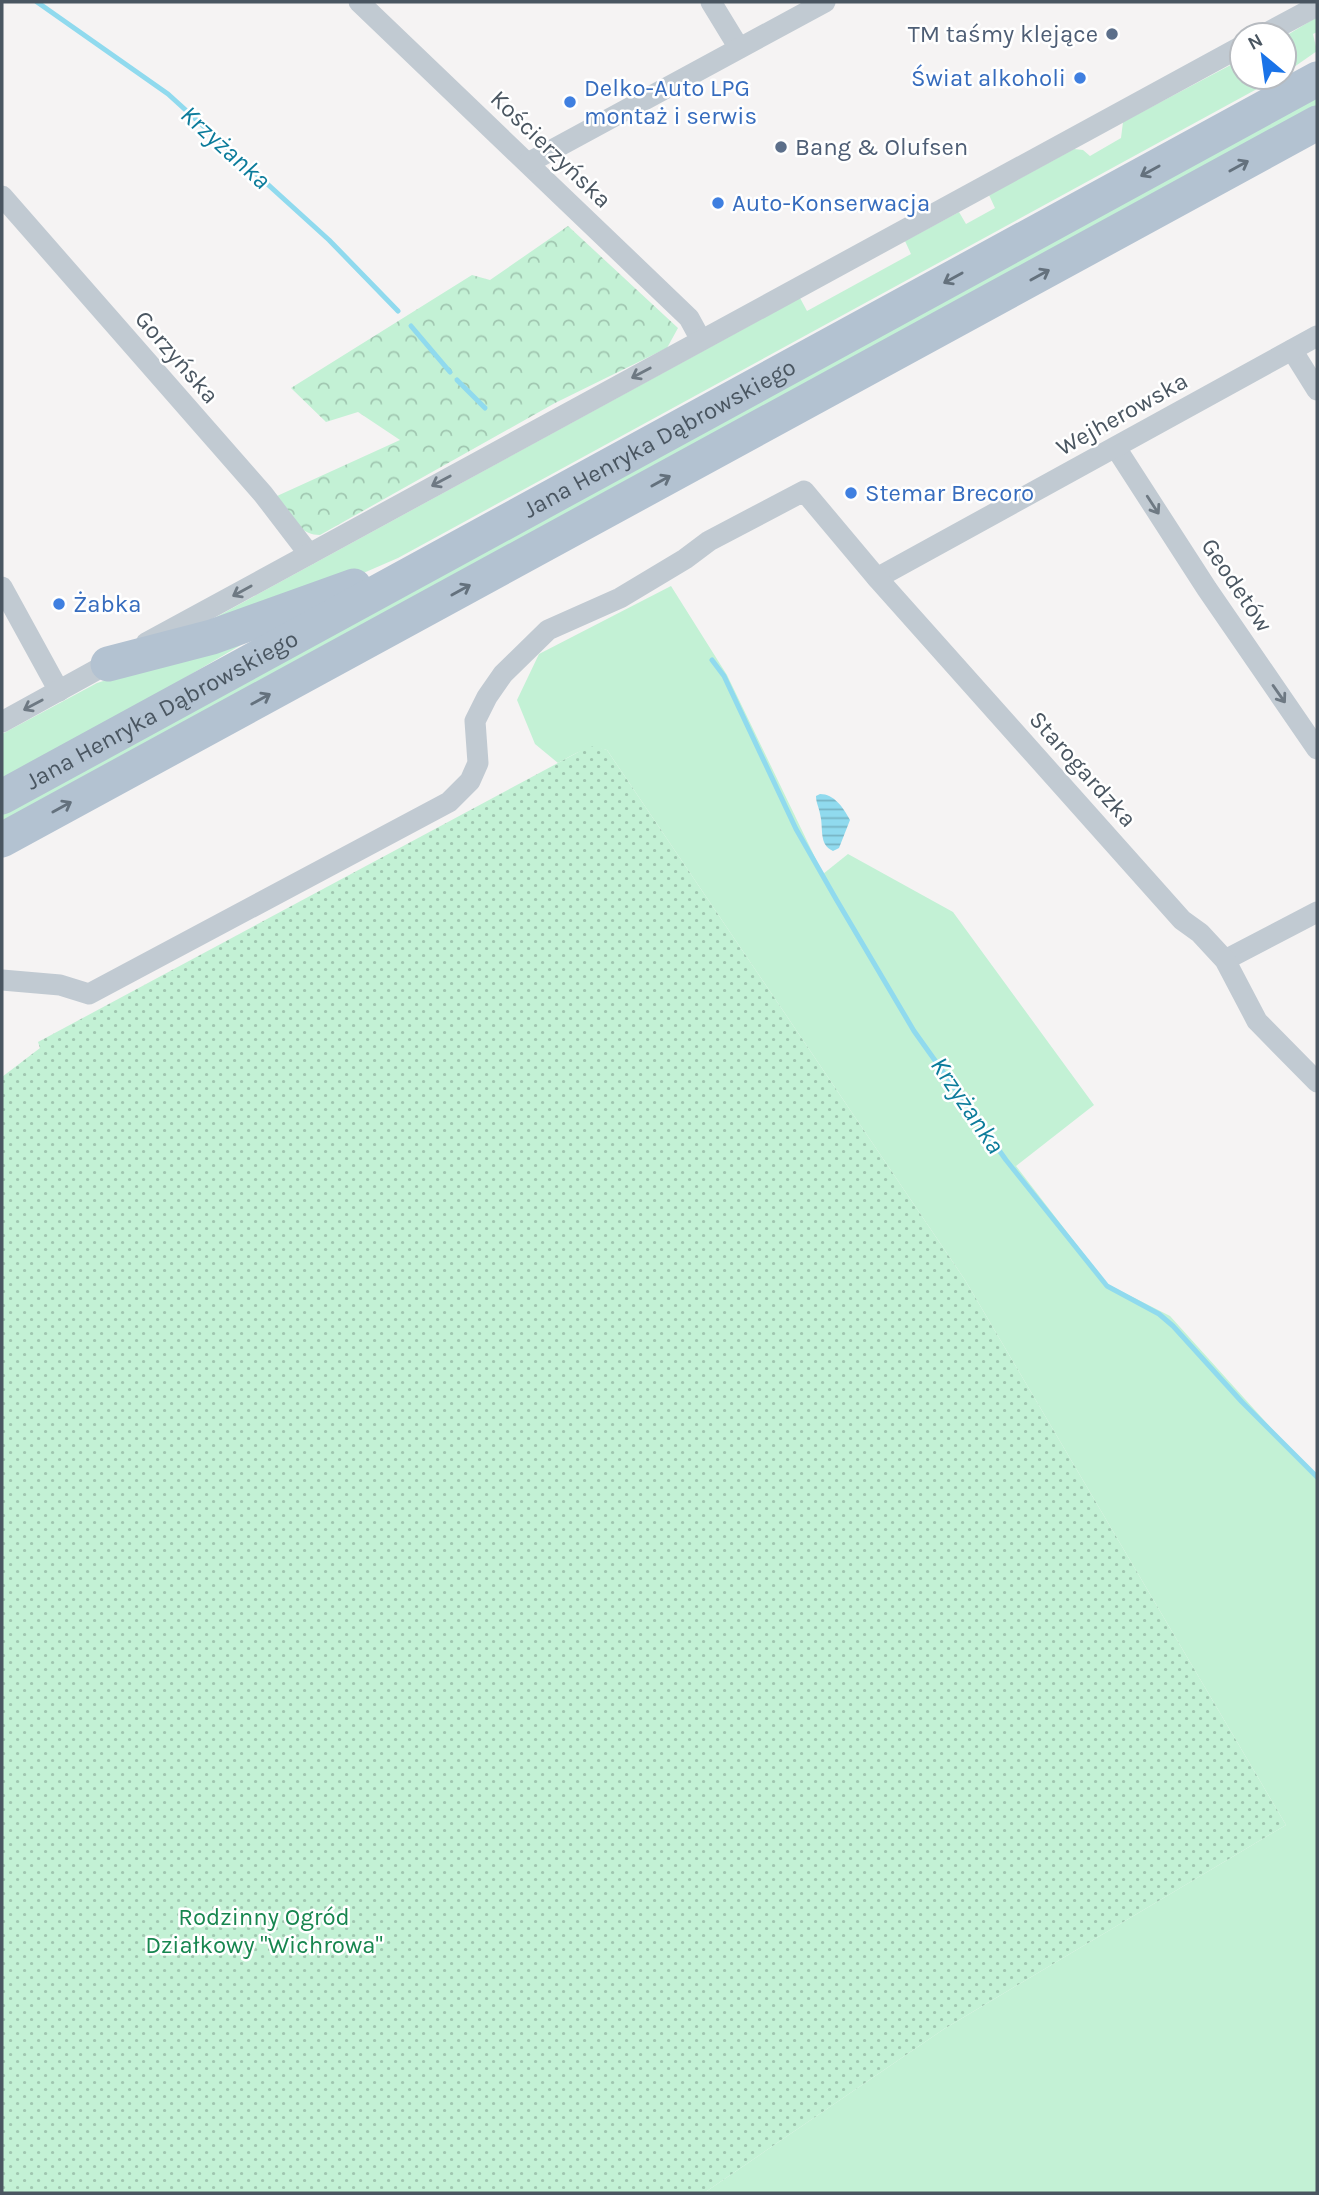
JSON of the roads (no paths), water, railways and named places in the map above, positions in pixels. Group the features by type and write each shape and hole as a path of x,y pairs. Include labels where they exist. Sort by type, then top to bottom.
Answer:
{"main road":[{"name":"Jana Henryka Dąbrowskiego","path":"2,797 1317,79"},
{"name":"Jana Henryka Dąbrowskiego","path":"2,840 1317,123"},
{"path":"108,664 212,638 478,538"}],"street":[{"name":"Kościerzyńska","path":"359,2 690,318 701,340"},
{"path":"711,2 739,48"},
{"path":"528,163 825,2"},
{"path":"1289,21 1317,6"},
{"path":"2,722 1228,54"},
{"name":"Gorzyńska","path":"2,196 263,494 309,554"},
{"name":"Wejherowska","path":"877,578 1317,336"},
{"path":"1292,349 1317,390"},
{"name":"Geodetów","path":"1116,448 1207,589 1317,749"},
{"name":"Starogardzka","path":"2,980 60,985 89,994 449,802 470,781 478,762 475,722 487,697 503,674 548,630 620,598 685,559 709,541 804,491 877,578 1182,920 1200,933 1225,960 1257,1021 1317,1083"},
{"path":"2,587 59,691"},
{"path":"1225,960 1317,912"}],"water":[{"path":"820,794 834,799 850,820 839,848 833,851 823,840 816,798"}],"waterway":[{"name":"Krzyżanka","path":"37,2 168,94 329,240 398,311"},
{"name":"Krzyżanka","path":"411,326 450,372"},
{"name":"Krzyżanka","path":"457,380 485,408"},
{"name":"Krzyżanka","path":"712,660 724,676 796,829 836,899 914,1031 1006,1160 1107,1286 1159,1314 1173,1326 1242,1402 1317,1477"}],"place":[{"name":"TM taśmy klejące","path":"1112,34"},
{"name":"Świat alkoholi","path":"1080,78"},
{"name":"Delko-Auto LPG montaż i serwis","path":"570,102"},
{"name":"Bang & Olufsen","path":"781,147"},
{"name":"Auto-Konserwacja","path":"718,203"},
{"name":"Stemar Brecoro","path":"851,493"},
{"name":"Żabka","path":"59,604"}],"park label":[{"name":"Rodzinny Ogród Działkowy \"Wichrowa\"","path":"264,1931"}]}
